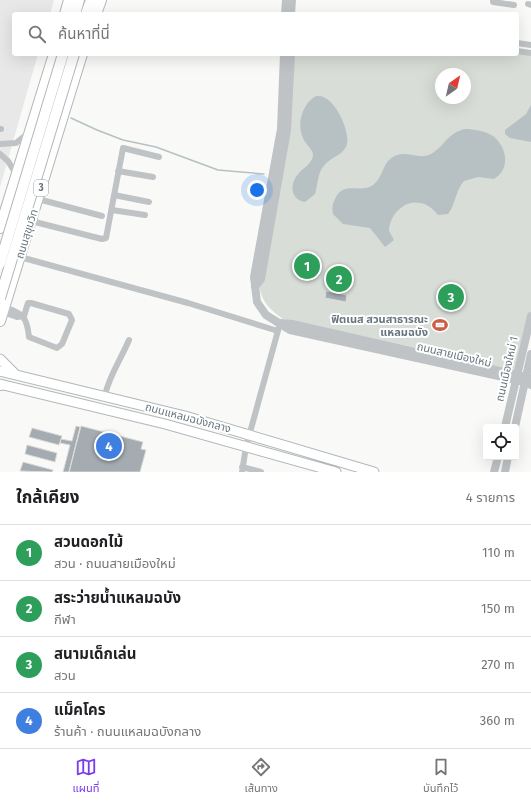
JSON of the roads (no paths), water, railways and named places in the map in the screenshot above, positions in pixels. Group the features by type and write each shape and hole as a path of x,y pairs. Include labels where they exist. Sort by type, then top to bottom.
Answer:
{"highway":[{"path":"66,12 69,0"},
{"path":"76,12 79,0"},
{"path":"87,12 91,0"},
{"path":"97,12 101,0"},
{"path":"0,228 53,56"},
{"name":"ถนนสุขุมวิท","path":"0,263 61,56"},
{"name":"ถนนสุขุมวิท","path":"2,310 73,56"},
{"name":"ถนนสุขุมวิท","path":"2,310 20,257 81,56"},
{"path":"3,218 8,227 16,231 23,230 30,223"}],"main road":[{"path":"0,359 19,375 20,389"},
{"name":"ถนนแหลมฉบังกลาง","path":"0,370 101,394 249,434 374,472"},
{"name":"ถนนแหลมฉบังกลาง","path":"0,385 95,407 246,447 321,470 337,472"},
{"path":"95,407 101,394"}],"street":[{"path":"286,0 288,12"},
{"path":"289,12 292,0"},
{"path":"493,0 493,2 514,5"},
{"path":"519,43 531,45"},
{"path":"519,51 531,52"},
{"name":"ถนนสายเมืองใหม่","path":"284,56 287,130 265,233 261,279 255,287 257,302 266,315 279,327 290,330 524,379"},
{"name":"ถนนสายเมืองใหม่","path":"287,101 291,56"},
{"path":"0,144 16,143 30,132"},
{"path":"30,223 102,240 108,234 123,148 159,157"},
{"path":"0,154 8,161 16,174"},
{"path":"118,171 153,177"},
{"path":"114,195 149,202"},
{"path":"38,199 102,216"},
{"path":"112,210 145,215"},
{"path":"20,257 279,327 249,434 242,469 261,472"},
{"path":"2,310 19,312 24,316 28,327 29,337 57,348 62,344 72,320 69,314 30,303 26,306 24,316"},
{"name":"ถนนเมืองใหม่ 1","path":"516,424 524,379 531,316"},
{"path":"101,394 118,366 129,340"},
{"name":"ถนนเมืองใหม่ 1","path":"506,424 524,379 531,354"},
{"path":"494,472 497,460"},
{"path":"505,472 507,460"},
{"path":"337,472 340,461"}],"waterway":[{"path":"71,118 123,140 156,147 218,170 264,174"}],"place":[{"name":"สวนดอกไม้","path":"307,266"},
{"name":"สระว่ายน้ำแหลมฉบัง","path":"339,279"},
{"name":"สนามเด็กเล่น","path":"451,297"},
{"name":"ฟิตเนส สวนสาธารณะ แหลมฉบัง","path":"440,325"},
{"name":"แม็คโคร","path":"109,446"}]}
